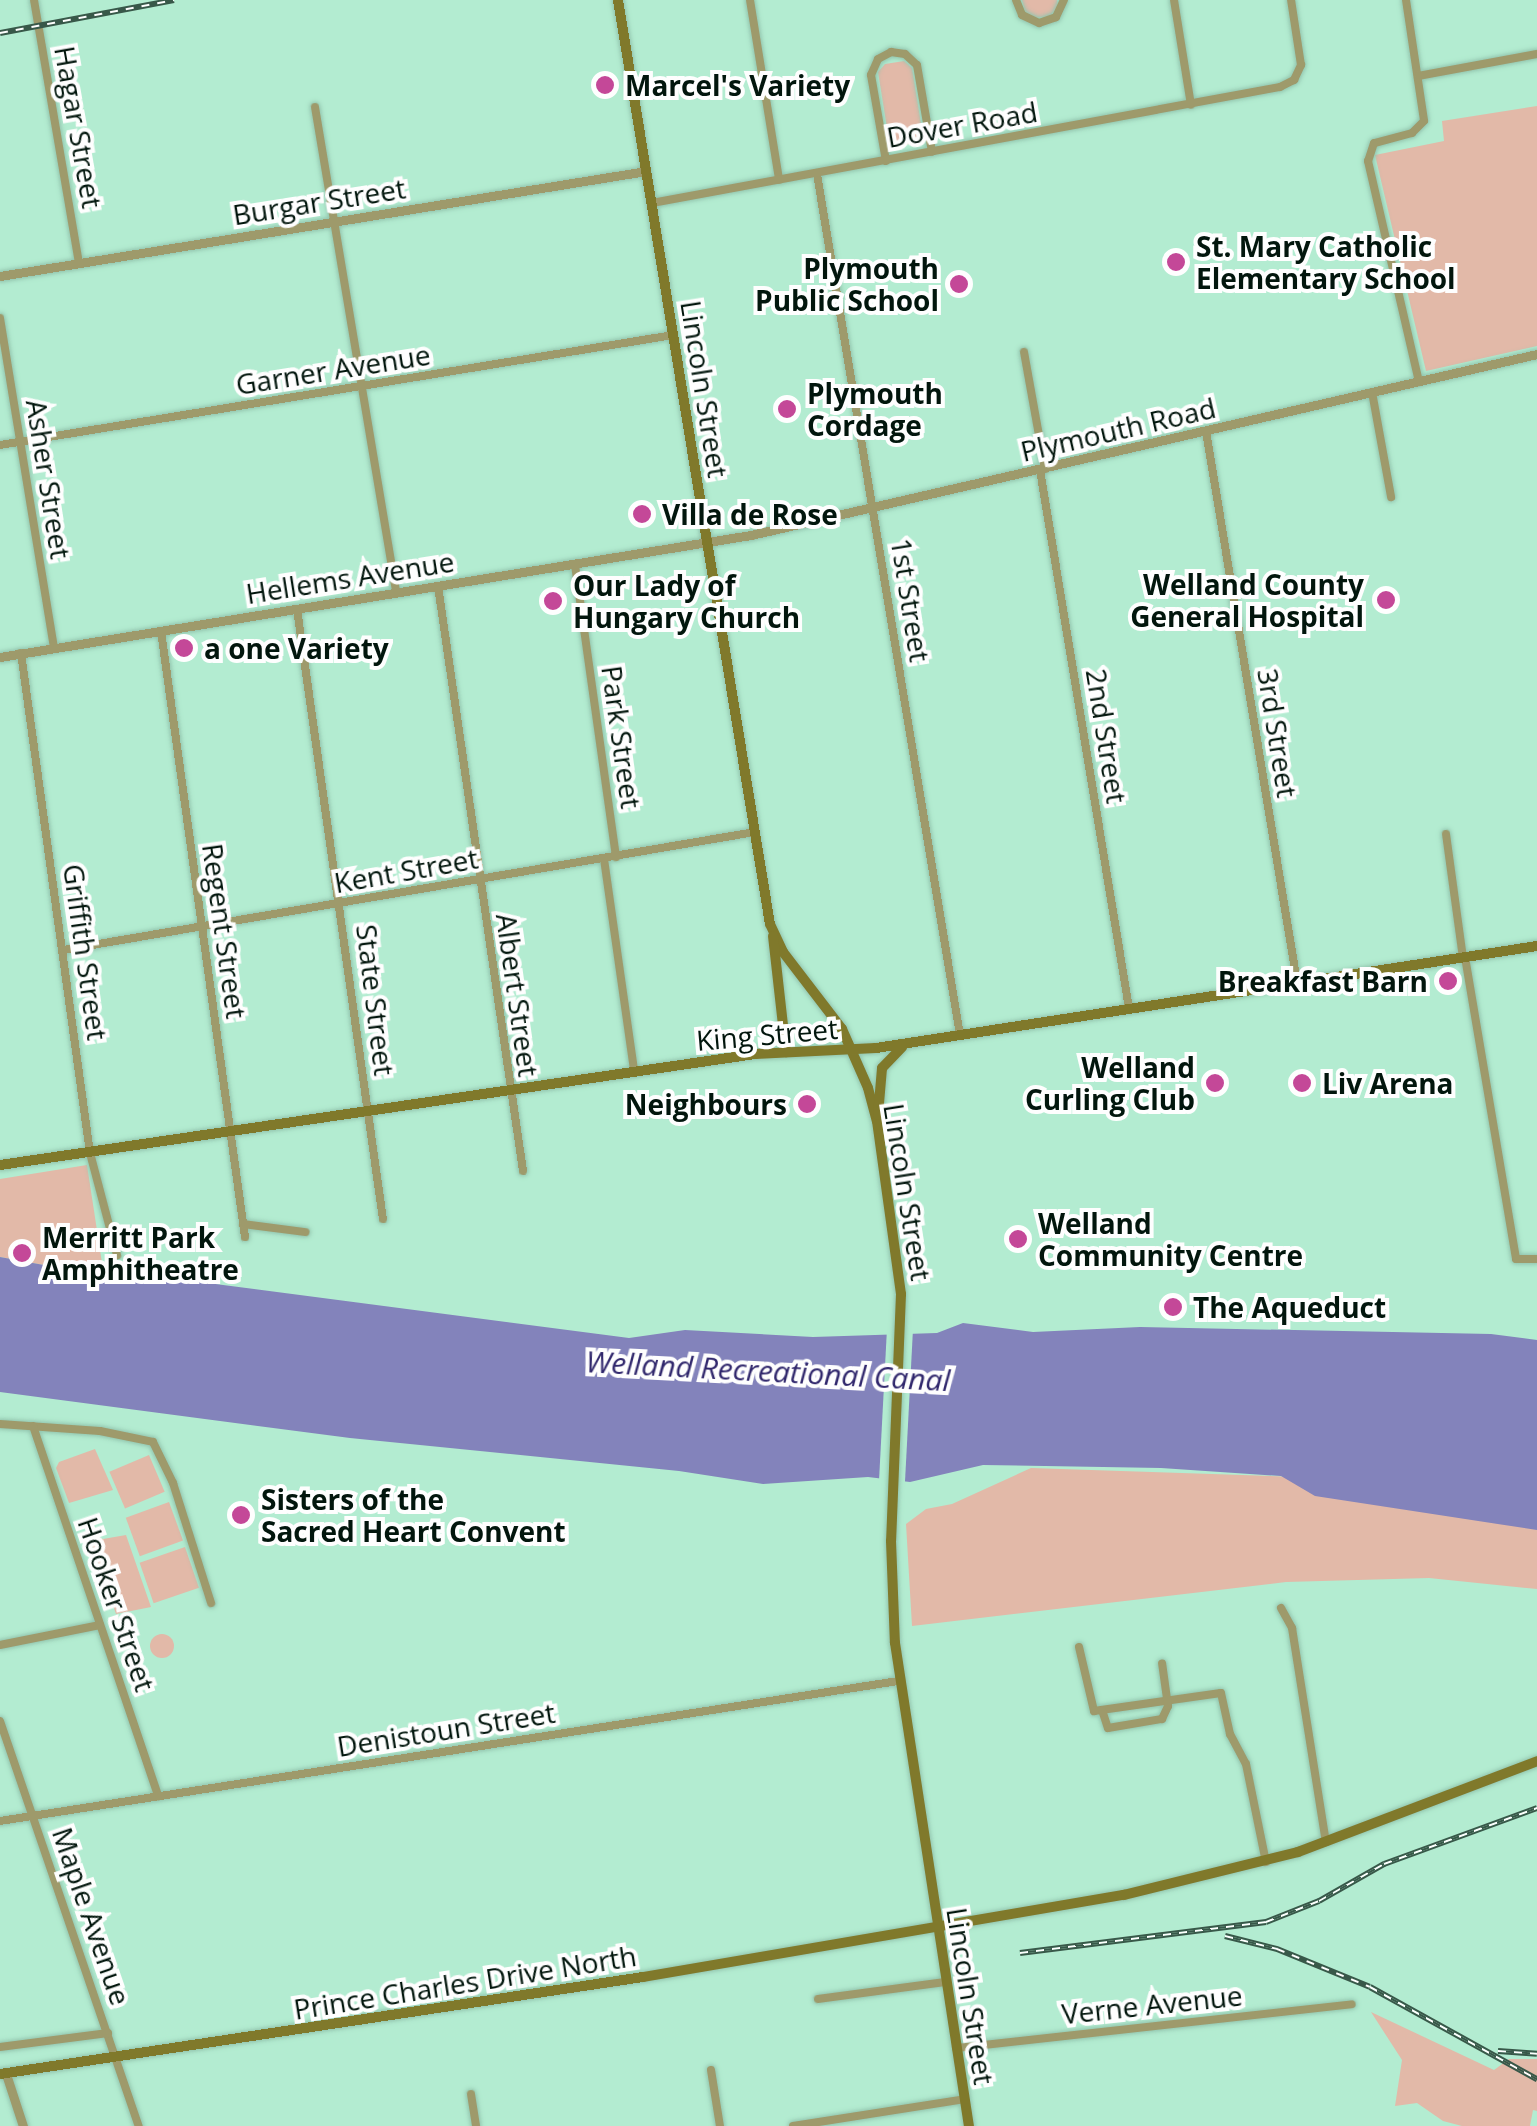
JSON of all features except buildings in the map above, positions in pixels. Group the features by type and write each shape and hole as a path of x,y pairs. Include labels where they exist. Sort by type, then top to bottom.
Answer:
{"main road":[{"name":"Lincoln Street","path":"618,0 773,936 852,1050 877,1121 898,1250 900,1320 891,1585 898,1681 970,2126"},
{"path":"773,936 786,1052"},
{"name":"King Street","path":"0,1165 634,1070 786,1052 907,1044 1537,946"},
{"path":"877,1121 882,1068 890,1055 907,1044"},
{"name":"Prince Charles Drive North","path":"3,2074 117,2059 1098,1900 1266,1862 1537,1762"}],"street":[{"name":"Hagar Street","path":"34,0 79,262"},
{"path":"750,0 779,180"},
{"path":"1016,0 1022,15 1039,23 1056,16 1064,0"},
{"path":"1174,0 1191,105"},
{"name":"Dover Road","path":"652,203 1280,87 1294,80 1301,65 1291,0"},
{"path":"1406,0 1422,124 1412,133 1374,143 1368,162 1420,382"},
{"path":"886,161 872,74 878,59 891,52 905,54 917,65 932,152"},
{"path":"1418,76 1537,54"},
{"path":"315,106 396,593"},
{"name":"Burgar Street","path":"0,276 646,171"},
{"name":"1st Street","path":"817,174 960,1035"},
{"name":"Asher Street","path":"0,318 54,648"},
{"name":"Garner Avenue","path":"0,445 674,335"},
{"name":"2nd Street","path":"1024,352 1129,1008"},
{"name":"Plymouth Road","path":"708,542 1043,470 1537,354"},
{"path":"1372,392 1391,497"},
{"name":"3rd Street","path":"1206,432 1297,982"},
{"name":"Hellems Avenue","path":"0,656 708,542"},
{"name":"Park Street","path":"574,565 616,857"},
{"name":"Albert Street","path":"438,586 523,1172"},
{"name":"State Street","path":"297,609 342,903 384,1219"},
{"name":"Regent Street","path":"161,631 245,1237"},
{"name":"Griffith Street","path":"21,653 90,1153 116,1255"},
{"name":"Kent Street","path":"64,950 755,832"},
{"path":"1446,834 1516,1259 1537,1259"},
{"path":"604,859 634,1070"},
{"path":"243,1224 304,1232"},
{"path":"0,1424 154,1442 173,1482 211,1602"},
{"name":"Hooker Street","path":"34,1426 158,1796"},
{"path":"1281,1608 1292,1628 1326,1842"},
{"path":"0,1645 100,1625"},
{"path":"1079,1647 1090,1706 1102,1710 1221,1692 1230,1734 1246,1764 1266,1862"},
{"path":"1102,1710 1108,1728 1156,1722 1165,1716 1168,1699 1162,1663"},
{"name":"Denistoun Street","path":"0,1820 898,1681"},
{"name":"Maple Avenue","path":"0,1721 139,2126"},
{"path":"818,1999 945,1982"},
{"name":"Verne Avenue","path":"956,2048 1352,2004"},
{"path":"0,2047 108,2032"},
{"path":"711,2070 720,2126"},
{"path":"3,2074 23,2126"},
{"path":"471,2094 476,2126"},
{"path":"793,2126 965,2099"}],"shaded area":[{"path":"1022,0 1057,0 1058,8 1049,16 1036,18 1025,12"},
{"path":"904,61 912,68 924,142 890,147 878,72 885,64"},
{"path":"1537,106 1537,346 1426,371 1375,155 1444,141 1442,121"},
{"path":"87,1165 104,1276 0,1257 0,1179"},
{"path":"95,1449 113,1490 69,1503 56,1468 59,1462"},
{"path":"149,1455 165,1492 125,1509 109,1472"},
{"path":"1031,1468 1537,1485 1537,1589 1429,1578 1286,1582 912,1626 906,1524 926,1509 952,1504"},
{"path":"169,1502 183,1541 140,1556 126,1518"},
{"path":"88,1534 103,1539 126,1535 151,1607 116,1614"},
{"path":"185,1547 199,1588 154,1603 140,1563"},
{"path":"157,1634 167,1634 174,1646 167,1658 157,1658 150,1651 150,1641"},
{"path":"1371,2012 1494,2070 1509,2059 1537,2059 1537,2111 1533,2110 1530,2126 1462,2126 1443,2121 1417,2103 1395,2106 1402,2060"}],"water":[{"name":"Welland Recreational Canal","path":"0,1257 104,1276 169,1278 629,1338 685,1330 813,1337 937,1333 963,1323 1033,1332 1140,1327 1491,1334 1537,1340 1537,1530 1315,1496 1281,1476 1161,1468 983,1465 910,1482 868,1477 763,1484 679,1471 350,1438 0,1392"}],"pier":[{"path":"887,1328 913,1329 905,1487 879,1485"}],"railway":[{"path":"0,33 174,0"},
{"path":"1020,1953 1266,1922 1319,1901 1384,1864 1537,1808"},
{"path":"1225,1936 1277,1949 1370,1987 1537,2079"},
{"path":"1498,2051 1537,2054"}],"place":[{"name":"Marcel's Variety","path":"605,85"},
{"name":"St. Mary Catholic Elementary School","path":"1176,262"},
{"name":"Plymouth Public School","path":"959,284"},
{"name":"Plymouth Cordage","path":"787,409"},
{"name":"Villa de Rose","path":"642,514"},
{"name":"Welland County General Hospital","path":"1386,600"},
{"name":"Our Lady of Hungary Church","path":"553,601"},
{"name":"a one Variety","path":"184,648"},
{"name":"Breakfast Barn","path":"1448,981"},
{"name":"Welland Curling Club","path":"1215,1083"},
{"name":"Liv Arena","path":"1302,1083"},
{"name":"Neighbours","path":"807,1104"},
{"name":"Welland Community Centre","path":"1018,1239"},
{"name":"Merritt Park Amphitheatre","path":"22,1253"},
{"name":"The Aqueduct","path":"1173,1307"},
{"name":"Sisters of the Sacred Heart Convent","path":"241,1515"}]}
